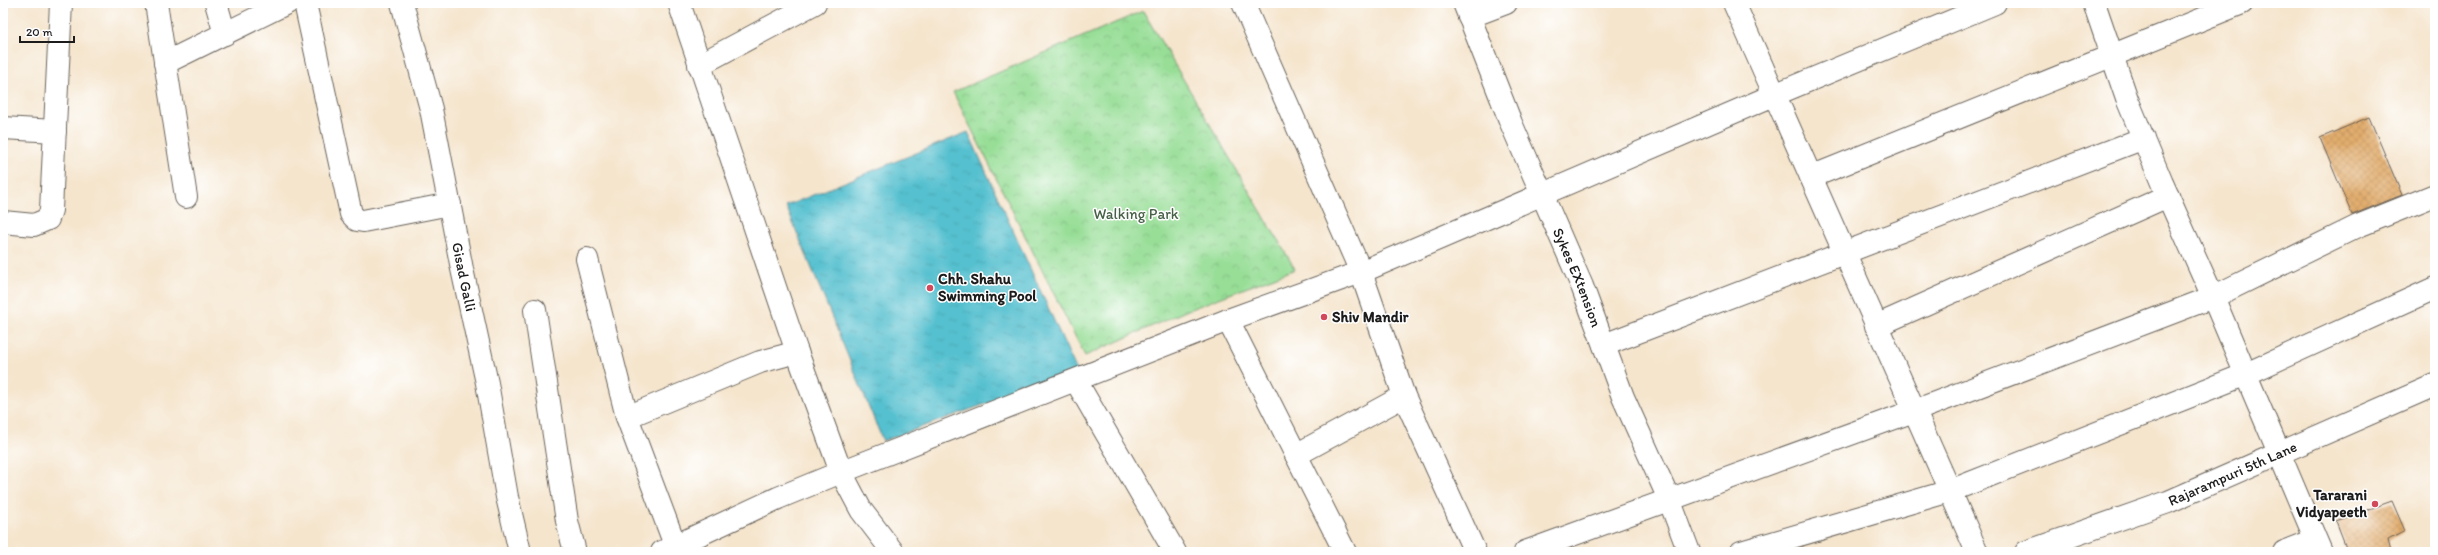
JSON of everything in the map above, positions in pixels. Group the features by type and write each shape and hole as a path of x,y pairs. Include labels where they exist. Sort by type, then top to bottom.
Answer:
{"street":[{"path":"3,222 34,225 48,219 51,210 61,3"},
{"path":"156,3 186,197"},
{"path":"216,3 225,34"},
{"path":"165,63 287,3"},
{"path":"305,3 351,214 356,220 363,221 450,204"},
{"name":"Gisad Galli","path":"402,3 432,109 462,269 488,383 507,497 520,552"},
{"path":"679,3 797,352 841,472 861,510 893,552"},
{"path":"699,65 815,3"},
{"path":"1243,3 1361,272 1404,396 1475,552"},
{"path":"1466,10 1506,3"},
{"path":"587,259 627,417 668,548 841,472 1076,381 1228,320 1361,272 1774,94 1996,3"},
{"path":"2094,3 2113,55 2127,100 2213,297 2244,375 2318,546 2284,552"},
{"path":"1811,177 2242,3"},
{"path":"1742,5 1774,94 1976,552"},
{"name":"Sykes EXtension","path":"1466,10 1511,123 1582,286 1623,397 1669,499 1689,552"},
{"path":"3,128 54,131"},
{"path":"1604,345 2144,138"},
{"path":"1525,552 1914,411 2213,297 2358,226 2435,195"},
{"path":"1876,326 2168,196"},
{"path":"1741,552 1950,491 2244,375 2435,288"},
{"path":"536,310 567,521 575,552"},
{"path":"1228,320 1345,552"},
{"path":"627,417 760,362 797,352"},
{"path":"1076,381 1175,552"},
{"name":"Rajarampuri 5th Lane","path":"2026,552 2168,502 2279,455 2435,385"},
{"path":"1296,455 1404,396"}],"green space":[{"name":"Walking Park","path":"1143,11 1295,269 1188,310 1085,356 953,92"}],"water":[{"name":"Chh. Shahu Swimming Pool","path":"968,132 1077,371 883,441 786,206"}],"building":[{"path":"2369,117 2402,195 2352,215 2320,138"},
{"path":"2392,501 2405,531 2388,540 2391,552 2348,552 2336,521"}],"place":[{"name":"Chh. Shahu Swimming Pool","path":"930,288"},
{"name":"Shiv Mandir","path":"1324,317"},
{"name":"Tararani Vidyapeeth","path":"2375,504"}]}
